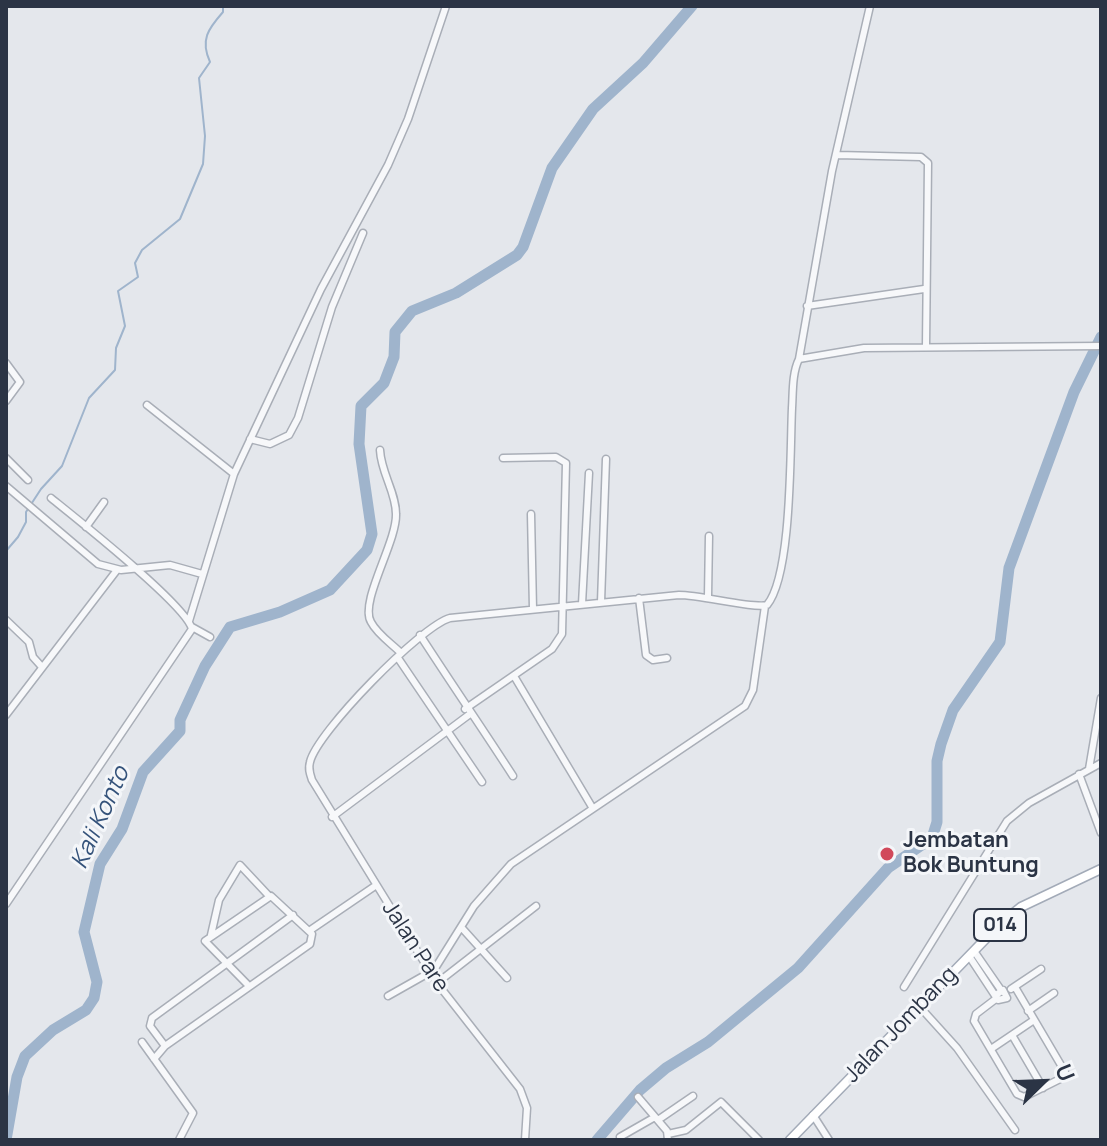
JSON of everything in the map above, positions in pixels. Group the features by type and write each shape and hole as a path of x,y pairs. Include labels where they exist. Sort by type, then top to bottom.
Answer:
{"main road":[{"name":"Jalan Jombang","path":"790,1140 971,953 1021,907 1101,869"}],"street":[{"path":"6,904 136,708 188,638 202,574 234,474 327,277 388,165 408,119 446,6"},
{"path":"388,996 430,973 500,874 592,807 748,702 765,606 774,592 785,542 793,391 807,306 870,6"},
{"path":"837,155 927,160 926,346"},
{"path":"250,439 270,444 291,432 325,338 332,307 363,233"},
{"path":"807,306 924,289"},
{"path":"799,359 864,348 1101,346"},
{"path":"6,363 20,385 6,401"},
{"path":"147,405 234,474"},
{"path":"380,450 396,514 389,551 372,592 368,616 400,656 446,732 482,782"},
{"path":"332,817 560,642 566,463 556,457 503,458"},
{"path":"6,458 28,480"},
{"path":"601,602 606,459"},
{"path":"582,604 589,473"},
{"path":"6,486 90,559 117,570 170,565 202,574"},
{"path":"588,487 605,488"},
{"path":"51,498 190,624 210,637"},
{"path":"86,527 104,502"},
{"path":"531,514 533,609"},
{"path":"708,596 709,536"},
{"path":"6,715 117,570"},
{"path":"400,656 420,635 450,618 639,598 708,596 765,606"},
{"path":"639,598 646,655 653,660 667,658"},
{"path":"6,620 29,642 32,656 42,667"},
{"path":"420,635 513,776"},
{"name":"Jalan Pare","path":"400,656 336,721 316,749 309,771 332,817 430,973 520,1089 528,1117 525,1140"},
{"path":"514,676 592,807"},
{"path":"1089,769 1101,698"},
{"path":"904,987 1007,821 1101,763"},
{"path":"1079,774 1101,833"},
{"path":"154,1059 165,1046 310,944 313,937 309,931 240,865 219,900 211,935 206,943 248,985"},
{"path":"309,931 375,886"},
{"path":"211,935 269,896"},
{"path":"437,983 536,906"},
{"path":"165,1046 150,1021 293,915"},
{"path":"461,927 507,978"},
{"path":"971,953 1000,994"},
{"path":"1015,987 1066,1074 1043,1088 1019,1095 974,1018 1000,994 1041,969"},
{"path":"1028,1011 1054,993"},
{"path":"918,1007 957,1048 1015,1130"},
{"path":"991,1049 1034,1020"},
{"path":"1012,1035 1043,1088"},
{"path":"142,1042 193,1115 179,1140"},
{"path":"620,1137 693,1096"},
{"path":"638,1097 668,1137 686,1130 721,1102 759,1140"},
{"path":"813,1115 829,1140"}],"waterway":[{"path":"6,551 18,537 26,522 26,512 41,489 62,466 89,398 115,370 116,348 125,326 118,291 138,277 135,263 142,250 180,219 203,164 205,136 199,78 210,62 207,35 223,12 223,6"},
{"name":"Kali Konto","path":"6,1140 17,1077 25,1056 53,1030 86,1010 94,998 97,982 84,932 100,864 122,829 143,772 180,731 180,720 205,666 230,627 280,612 330,590 367,550 372,534 359,444 361,406 384,383 394,357 395,332 412,311 456,293 517,255 523,247 552,168 593,109 643,63 692,6"},
{"path":"597,1140 640,1090 666,1068 708,1042 798,968 888,868 932,838 937,822 937,761 941,744 953,710 1000,642 1009,568 1074,392 1101,337"}],"place":[{"name":"Jembatan Bok Buntung","path":"887,854"}]}
